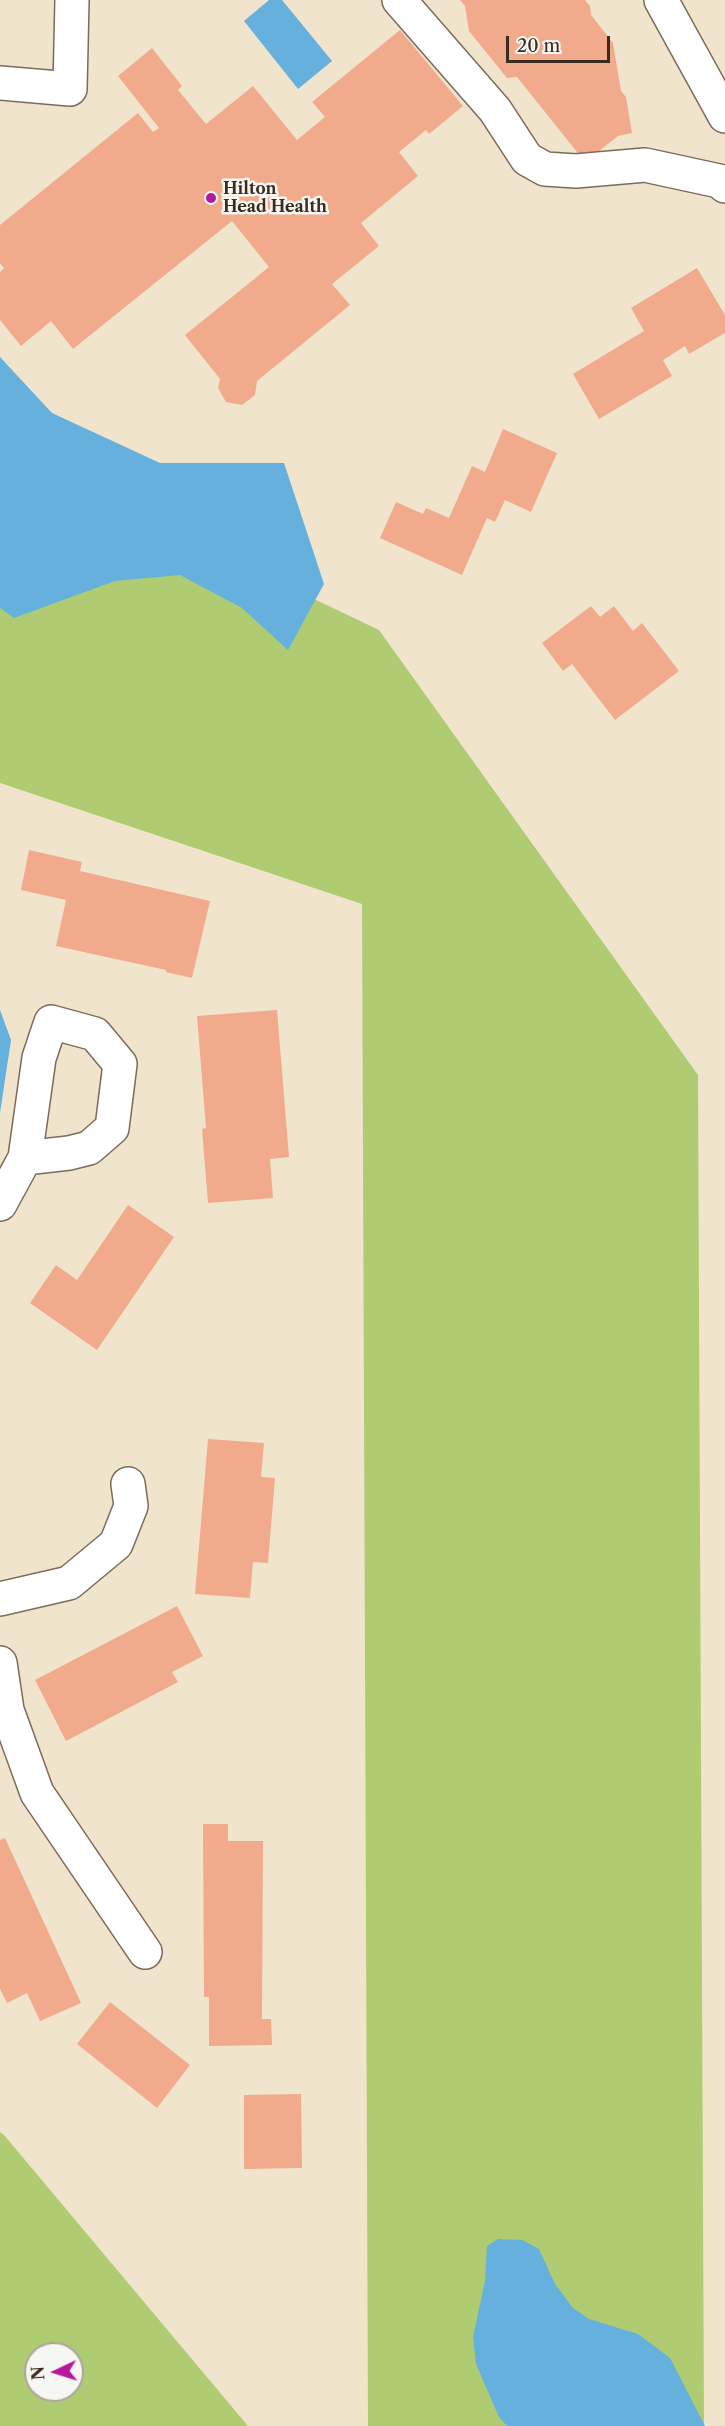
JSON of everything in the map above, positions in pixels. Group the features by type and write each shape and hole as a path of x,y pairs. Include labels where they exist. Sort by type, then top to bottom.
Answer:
{"street":[{"path":"0,83 70,89 72,0"},
{"path":"399,0 495,110 527,159 545,169 576,171 645,165 719,181 725,186"},
{"path":"661,0 725,116"},
{"path":"0,1204 25,1158"},
{"path":"0,1599 69,1583 116,1544 131,1506 128,1484"},
{"path":"0,1663 7,1710 37,1793 146,1952"}],"green space":[{"path":"0,449 379,630 698,1075 704,2426 368,2426 362,904 0,783"},
{"path":"0,2132 4,2135 248,2426 0,2426"}],"water":[{"path":"269,0 282,0 332,61 298,89 244,21"},
{"path":"0,357 52,413 160,463 284,463 324,584 288,650 242,608 180,575 115,581 14,618 0,608"},
{"path":"0,1010 11,1040 0,1113"},
{"path":"498,2239 522,2240 539,2249 555,2284 573,2308 589,2319 638,2334 670,2358 705,2426 507,2426 499,2417 476,2364 473,2337 485,2281 487,2246"}],"building":[{"path":"460,0 585,0 590,6 591,15 613,43 621,91 626,97 632,133 618,136 585,162 517,77 507,78 469,31 465,6"},
{"name":"Hilton Head Health","path":"400,30 463,106 429,134 426,130 399,152 418,176 361,223 379,246 332,284 350,305 257,381 255,395 242,405 226,402 218,388 220,379 185,335 269,267 232,221 73,349 51,321 21,346 0,320 0,272 4,268 0,263 0,225 138,113 153,132 159,128 118,76 152,48 182,86 178,90 206,124 253,86 297,140 325,117 312,102"},
{"path":"697,268 725,315 725,333 689,354 685,346 663,360 672,376 599,419 573,374 644,331 631,308"},
{"path":"503,429 557,453 531,512 505,500 495,522 487,518 462,575 380,538 396,502 423,514 426,508 449,518 472,466 485,472"},
{"path":"591,606 600,617 614,606 633,631 642,623 679,671 615,720 572,664 563,671 542,643"},
{"path":"29,850 82,862 80,871 210,901 192,978 166,972 166,970 56,946 66,900 21,890"},
{"path":"277,1010 289,1157 270,1159 273,1198 208,1203 202,1129 206,1128 197,1016"},
{"path":"128,1205 174,1237 97,1350 30,1303 56,1265 77,1280"},
{"path":"208,1439 264,1443 261,1477 275,1478 268,1563 253,1562 250,1598 195,1594"},
{"path":"177,1606 203,1656 172,1672 178,1682 66,1741 35,1680"},
{"path":"203,1824 228,1824 228,1841 263,1841 262,2019 271,2019 272,2045 209,2046 209,1997 204,1997"},
{"path":"5,1838 81,2003 40,2021 27,1993 7,2003 0,1989 0,1840"},
{"path":"110,2002 190,2065 157,2108 77,2044"},
{"path":"301,2094 302,2168 244,2169 244,2095"}],"place":[{"name":"Hilton Head Health","path":"211,198"}]}
